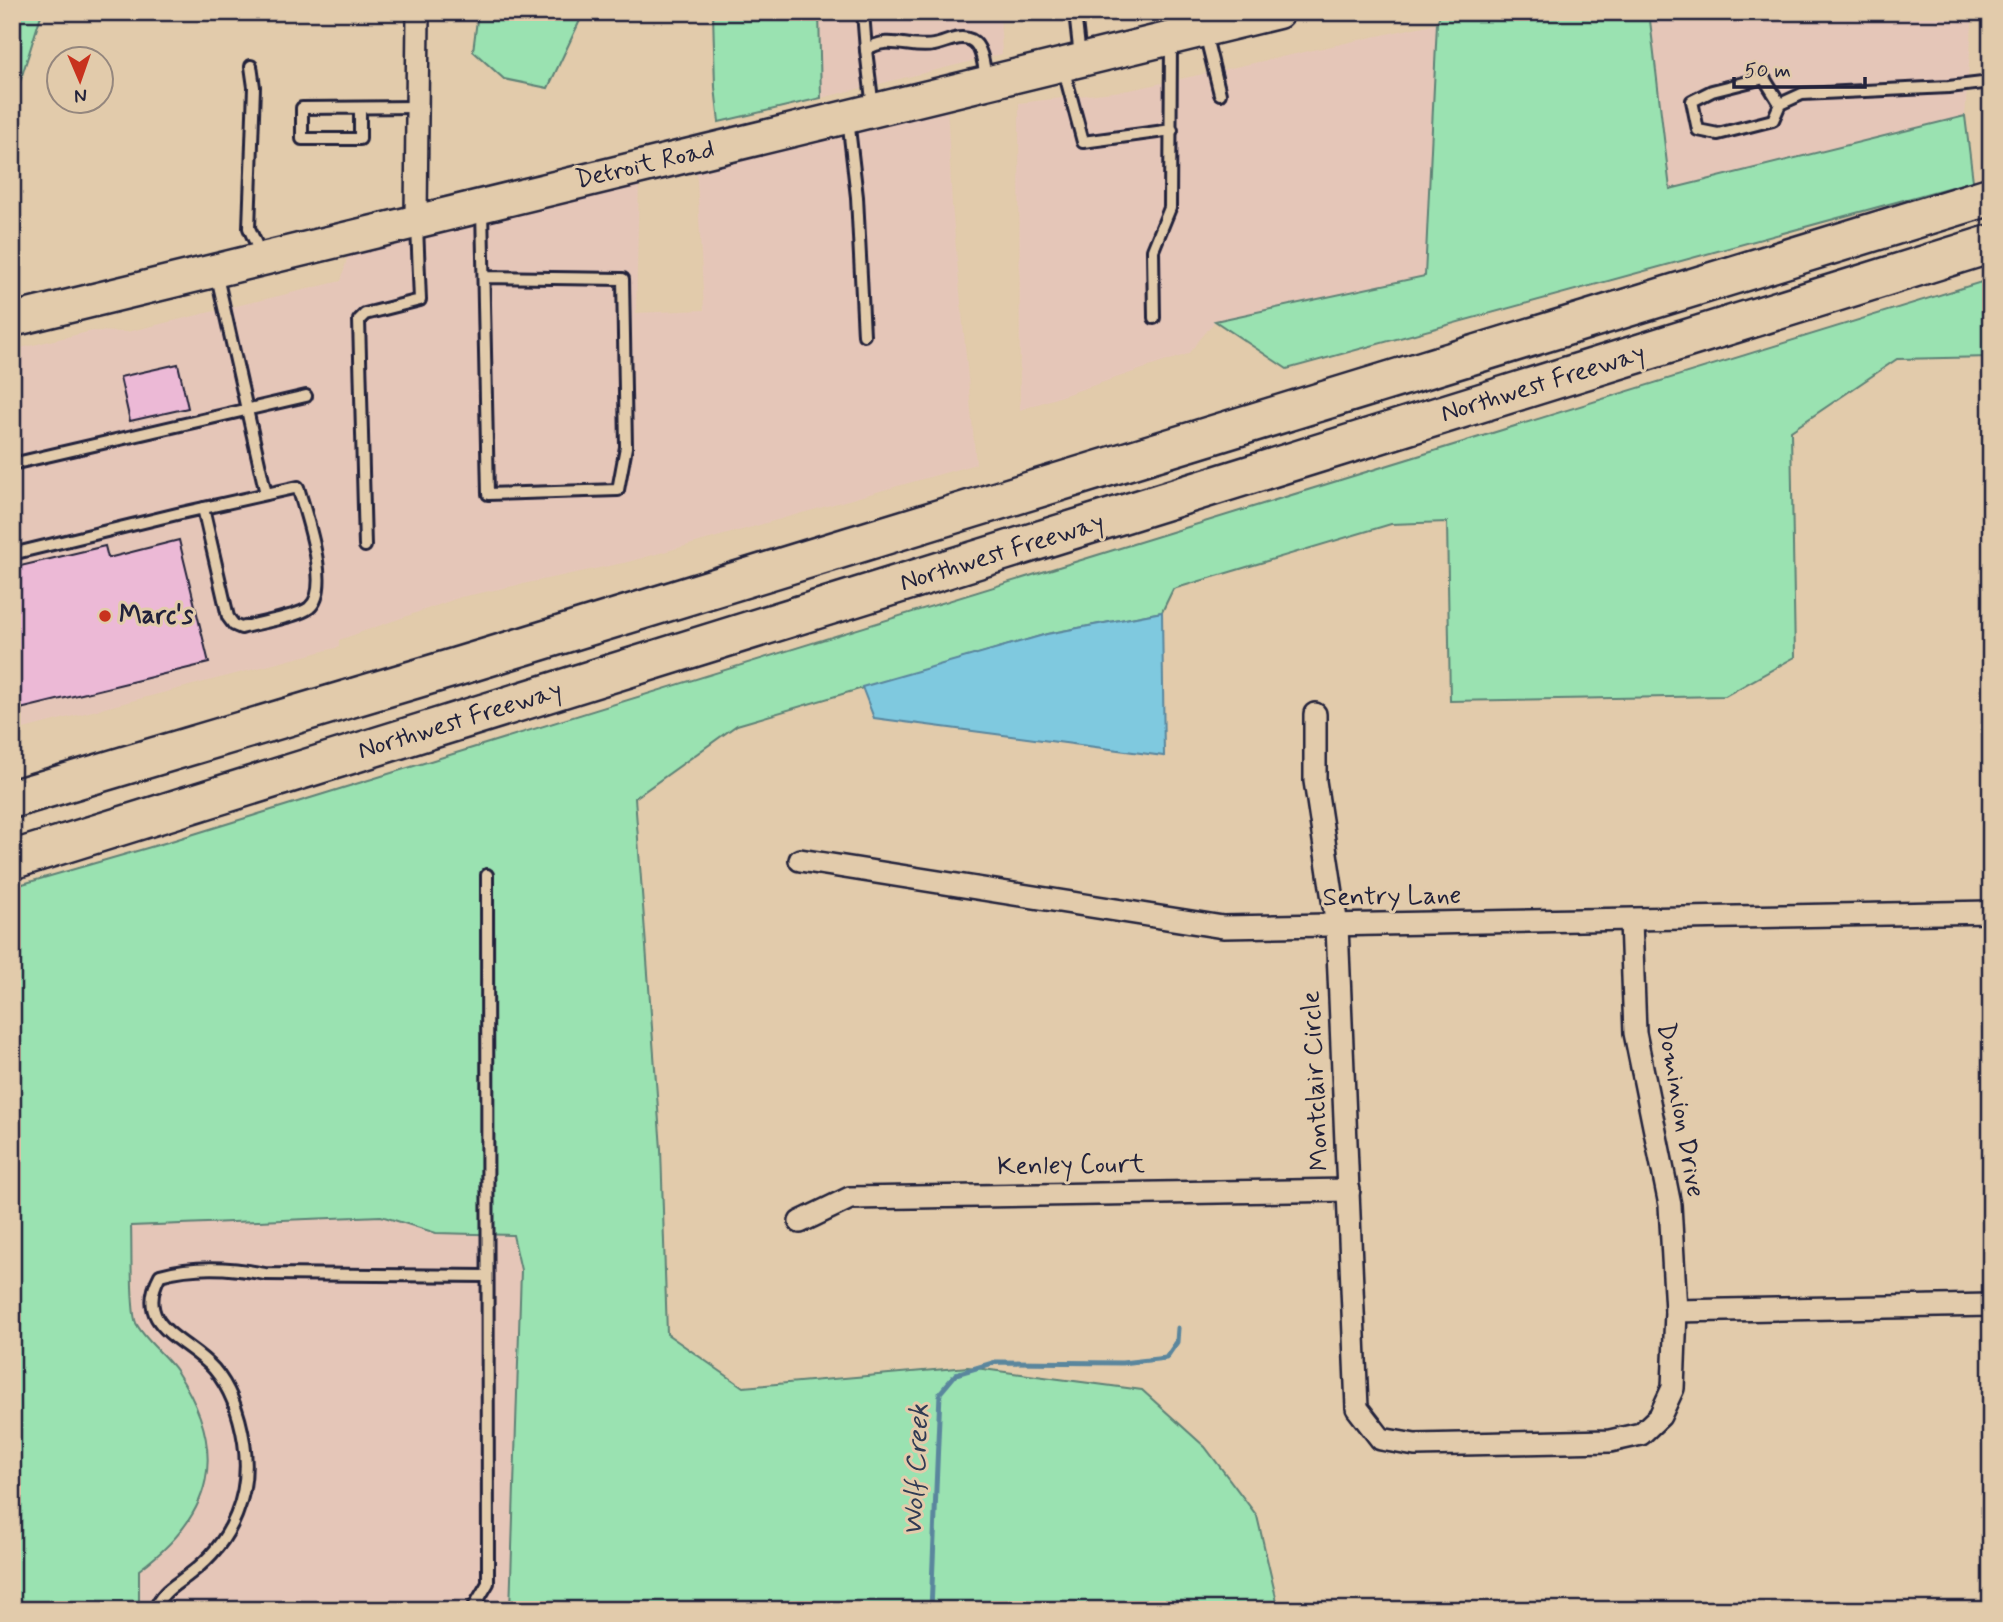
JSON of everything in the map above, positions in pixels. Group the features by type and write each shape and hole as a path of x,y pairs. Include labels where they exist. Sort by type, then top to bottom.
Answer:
{"highway":[{"name":"Northwest Freeway","path":"12,799 469,663 1991,195"},
{"name":"Northwest Freeway","path":"12,860 1991,244"}],"main road":[{"name":"Detroit Road","path":"12,320 416,219 1268,13"}],"street":[{"path":"416,219 418,12"},
{"name":"Montclair Circle","path":"1315,714 1315,781 1337,926 1357,1408 1381,1439"},
{"name":"Sentry Lane","path":"800,860 1223,927 1991,912"},
{"name":"Dominion Drive","path":"1381,1439 1415,1445 1610,1441 1641,1434 1660,1416 1673,1388 1676,1311 1670,1206 1635,1033 1632,919"},
{"name":"Kenley Court","path":"800,1222 850,1198 1349,1189"},
{"path":"1676,1311 1991,1305"}],"lane":[{"path":"863,12 866,50 860,113 857,197 864,335"},
{"path":"1075,12 1071,62 1083,142 1172,130"},
{"path":"1204,30 1220,94"},
{"path":"866,50 875,43 898,42 926,46 959,38 972,41 980,49 987,82"},
{"path":"1154,318 1153,250 1170,208 1171,38"},
{"path":"251,66 254,87 249,228 262,257"},
{"path":"1780,104 1764,78 1712,91 1692,101 1698,130 1718,134 1773,120 1780,104 1802,94 1949,87 1991,82"},
{"path":"360,108 360,139 302,139 302,108 418,107"},
{"path":"482,204 488,494 618,490 626,447 623,279 484,276"},
{"path":"365,546 359,320 365,314 420,300 416,219"},
{"path":"216,269 265,494"},
{"path":"12,464 306,396"},
{"path":"12,554 203,508 298,487 319,580 315,601 307,610 240,628 234,625 228,617 203,508"},
{"path":"472,1610 488,1583 487,875"},
{"path":"155,1610 159,1597 194,1571 220,1545 241,1511 246,1480 244,1443 235,1404 214,1369 163,1328 152,1312 153,1289 160,1275 181,1269 231,1268 265,1274 487,1276"}],"shaded area":[{"path":"819,12 1000,12 1002,54 821,98"},
{"path":"1649,12 1973,12 1965,116 1670,189"},
{"path":"1437,23 1425,276 1215,321 1188,354 1020,410 1019,103 1130,90"},
{"path":"947,103 952,206 976,464 628,562 461,597 339,640 339,647 12,732 12,350 92,331 127,332 341,281 349,251 639,179 636,313 704,310 696,162"},
{"path":"381,1216 436,1233 513,1235 521,1270 510,1610 139,1610 139,1570 159,1555 176,1370 135,1322 131,1226"}],"green space":[{"path":"12,12 42,12 13,104 12,103"},
{"path":"478,12 584,12 548,88 504,79 473,51"},
{"path":"713,12 819,12 821,98 719,122"},
{"path":"1441,12 1649,12 1670,189 1965,116 1973,181 1287,369 1215,321 1425,276 1437,23"},
{"path":"1991,279 1991,357 1897,359 1791,431 1795,657 1725,696 1450,701 1447,522 1391,524 1173,589 1162,612 1047,634 737,725 635,798 661,1149 667,1334 743,1387 968,1367 1142,1390 1205,1447 1257,1516 1279,1610 510,1610 521,1270 513,1235 436,1233 381,1216 131,1226 132,1292 136,1323 177,1372 193,1401 204,1429 208,1455 206,1480 198,1504 184,1527 139,1570 139,1610 12,1610 12,887 168,842"}],"water":[{"path":"1162,612 1164,756 874,718 862,687 1047,634"}],"building":[{"path":"178,364 188,408 130,421 120,377"},
{"name":"Marc's","path":"179,540 209,663 12,711 12,568 105,546 108,558"}],"waterway":[{"name":"Wolf Creek","path":"931,1610 940,1393 956,1374 996,1362 1122,1363 1166,1358 1177,1342 1178,1328"}],"place":[{"name":"Marc's","path":"105,616"}]}
